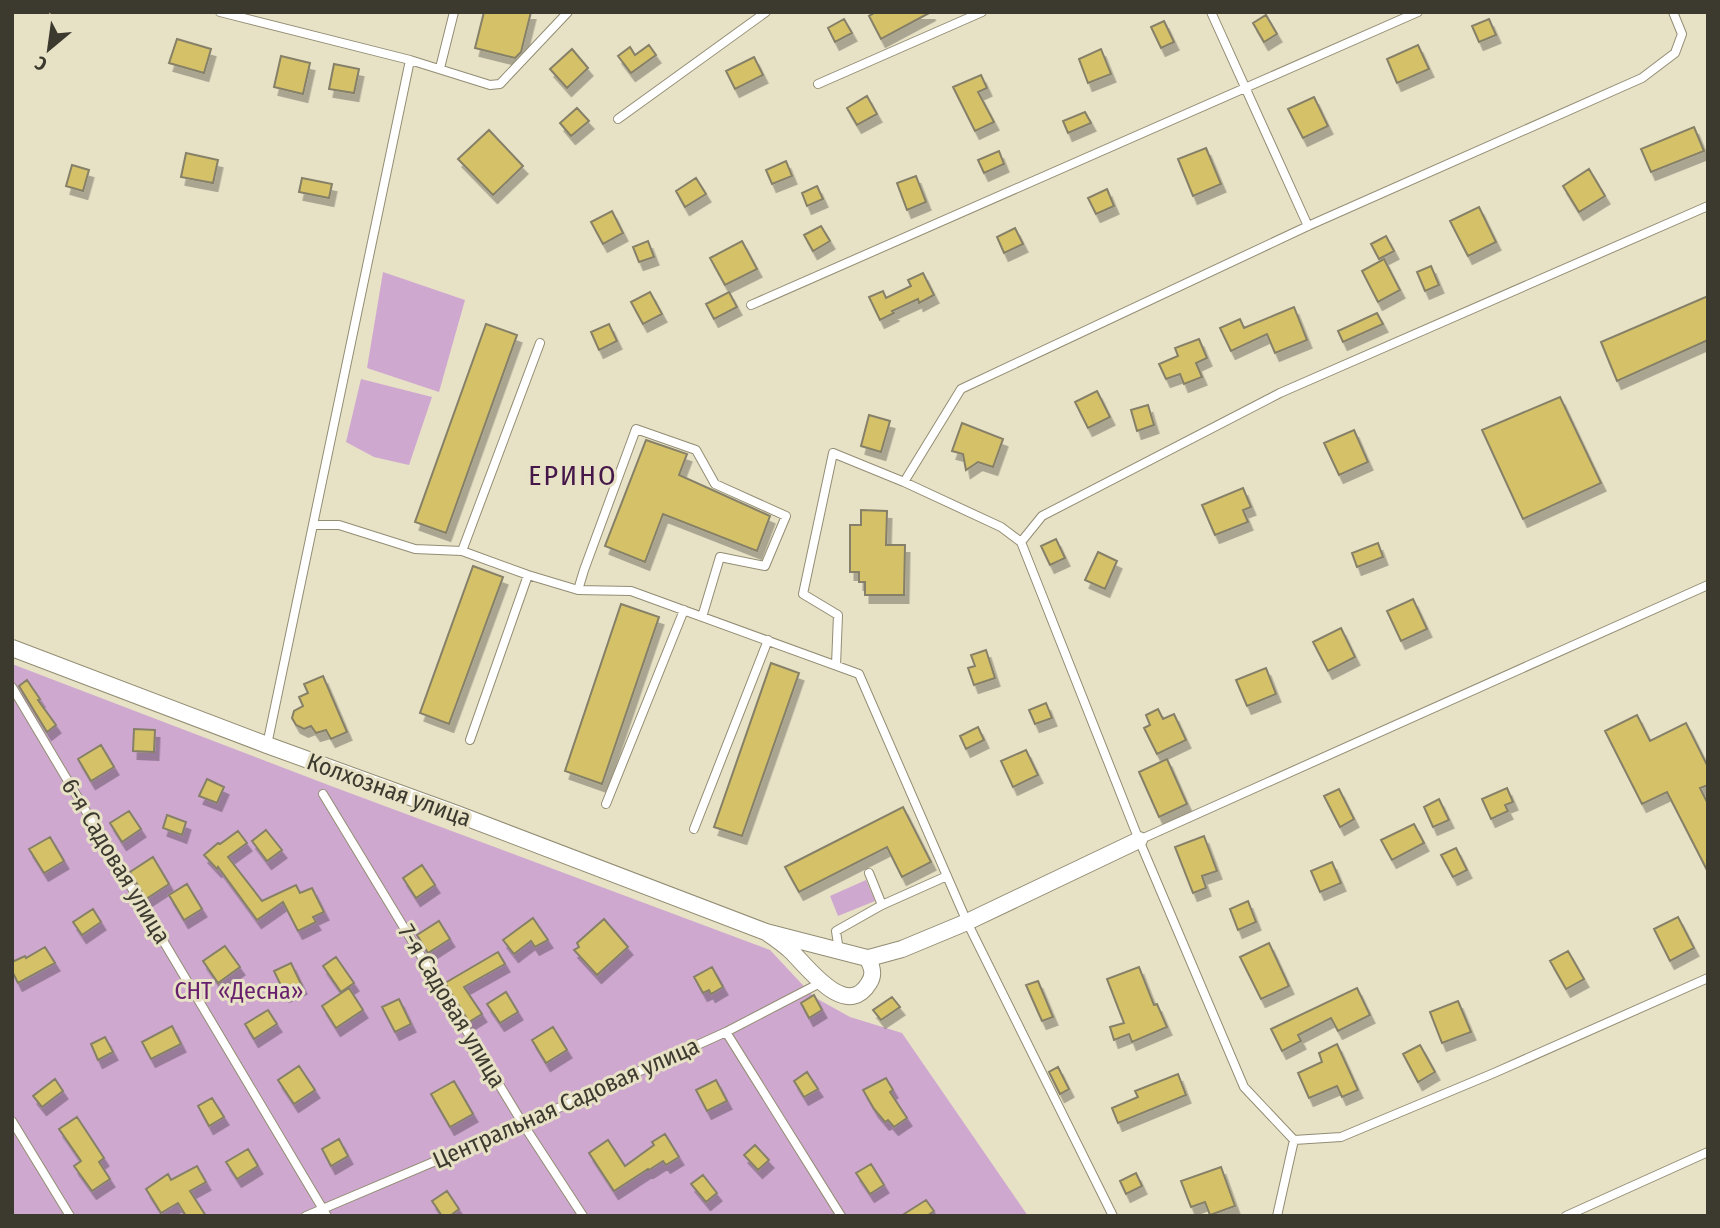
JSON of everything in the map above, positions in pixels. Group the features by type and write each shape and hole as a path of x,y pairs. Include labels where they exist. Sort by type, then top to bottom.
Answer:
{"street":[{"name":"Колхозная улица","path":"12,648 766,932 868,958 872,965 871,979 853,996 838,994 785,945 766,932"},
{"path":"868,958 902,949 967,922 1139,840"}],"lane":[{"path":"220,12 440,68 490,85 500,84 568,12"},
{"path":"440,68 454,12"},
{"path":"618,119 766,12"},
{"path":"818,84 982,12"},
{"path":"1211,12 1308,226"},
{"path":"751,305 1418,12"},
{"path":"904,482 961,389 1308,226 1642,78 1675,53 1682,34 1673,12"},
{"path":"267,745 410,60"},
{"path":"1021,542 1042,516 1280,393 1708,206"},
{"path":"462,551 540,343"},
{"path":"578,590 636,429 695,450 715,484 786,516 765,566 720,557 702,617"},
{"path":"836,665 838,615 803,594 833,453 1001,527 1021,542 1139,840 1244,1087 1294,1140"},
{"path":"313,525 339,525 415,549 462,551 578,590 631,591 859,674 967,922 1113,1216"},
{"path":"470,740 528,575"},
{"path":"1139,840 1708,585"},
{"path":"606,804 684,610"},
{"path":"694,829 768,640"},
{"name":"6-я Садовая улица","path":"12,687 325,1212"},
{"name":"7-я Садовая улица","path":"323,794 523,1124 583,1216"},
{"path":"869,873 882,905"},
{"path":"839,950 836,931 882,905 947,876"},
{"path":"1294,1140 1341,1137 1708,978"},
{"name":"Центральная Садовая улица","path":"306,1216 325,1212 726,1032 822,982"},
{"path":"726,1032 841,1216"},
{"path":"12,1121 70,1216"},
{"path":"1277,1216 1294,1140"},
{"path":"1566,1216 1708,1152"}],"green space":[{"path":"383,272 465,300 439,392 367,368"},
{"path":"361,379 432,397 409,465 374,457 346,442"},
{"name":"СНТ «Десна»","path":"12,664 770,950 814,997 850,1017 902,1033 1028,1216 12,1216"},
{"path":"866,880 875,901 838,916 830,896"}],"building":[{"path":"484,12 531,12 521,52 515,58 475,48"},
{"path":"876,12 931,12 881,39 869,16"},
{"path":"1266,15 1277,34 1264,42 1253,23"},
{"path":"844,19 852,33 835,42 828,28"},
{"path":"1489,19 1496,35 1479,42 1472,26"},
{"path":"1164,21 1174,42 1161,48 1151,27"},
{"path":"177,39 211,49 204,73 169,63"},
{"path":"649,45 656,55 631,73 618,56 630,47 635,55"},
{"path":"1418,45 1429,69 1397,83 1387,59"},
{"path":"572,49 588,68 567,88 550,69"},
{"path":"1101,49 1111,74 1088,83 1079,59"},
{"path":"281,56 310,63 303,94 274,87"},
{"path":"754,57 763,75 735,89 726,71"},
{"path":"334,64 359,69 354,93 329,89"},
{"path":"981,75 987,88 978,92 994,122 975,131 953,87"},
{"path":"867,96 877,114 857,125 847,108"},
{"path":"1314,97 1328,126 1303,138 1288,109"},
{"path":"577,108 589,121 571,136 560,123"},
{"path":"1085,112 1091,123 1068,133 1063,121"},
{"path":"1694,127 1704,151 1651,172 1641,149"},
{"path":"489,130 523,166 493,195 458,159"},
{"path":"1206,148 1221,184 1193,196 1178,159"},
{"path":"999,151 1004,164 984,173 978,160"},
{"path":"186,153 218,160 213,183 181,177"},
{"path":"786,161 792,176 772,184 766,170"},
{"path":"72,165 89,170 83,191 66,186"},
{"path":"1589,169 1605,196 1579,212 1563,186"},
{"path":"916,176 926,202 907,210 897,183"},
{"path":"302,178 332,184 329,198 299,192"},
{"path":"696,178 706,194 685,207 676,191"},
{"path":"817,186 823,199 807,206 802,193"},
{"path":"1107,189 1114,206 1096,214 1088,198"},
{"path":"1479,207 1496,242 1468,256 1450,221"},
{"path":"612,211 623,233 603,244 591,222"},
{"path":"821,226 830,241 813,251 804,235"},
{"path":"1015,228 1023,244 1004,253 997,237"},
{"path":"1386,236 1394,251 1379,259 1371,244"},
{"path":"648,241 654,257 639,262 633,247"},
{"path":"742,241 757,269 725,285 710,258"},
{"path":"1384,259 1400,290 1378,302 1362,271"},
{"path":"1431,266 1439,285 1425,291 1417,272"},
{"path":"923,273 934,295 919,303 918,299 892,311 894,313 880,320 869,297 883,291 886,298 911,286 908,280"},
{"path":"650,292 662,314 643,324 631,302"},
{"path":"729,292 737,307 714,319 706,304"},
{"path":"1708,296 1708,340 1617,381 1601,342"},
{"path":"1294,307 1307,340 1275,353 1267,334 1231,351 1220,328 1240,319 1244,328"},
{"path":"1377,313 1383,324 1343,342 1338,331"},
{"path":"486,324 517,335 446,533 415,522"},
{"path":"609,324 617,341 599,350 591,332"},
{"path":"1199,339 1207,358 1196,363 1202,377 1184,384 1180,374 1166,379 1159,364 1178,356 1175,348"},
{"path":"1097,391 1110,417 1088,428 1075,402"},
{"path":"1560,397 1601,483 1523,519 1482,430"},
{"path":"1148,405 1154,425 1137,431 1131,410"},
{"path":"869,415 890,421 881,452 861,446"},
{"path":"962,423 1003,439 993,467 978,462 966,470 963,454 952,451"},
{"path":"1354,430 1368,462 1339,475 1324,443"},
{"path":"646,440 687,454 679,475 770,516 757,551 663,514 645,562 605,546"},
{"path":"1243,488 1251,507 1243,510 1248,522 1215,535 1202,505"},
{"path":"861,510 887,511 886,545 905,545 904,595 865,595 865,582 859,582 859,572 850,572 850,525 861,525"},
{"path":"1056,539 1065,558 1050,565 1041,546"},
{"path":"1378,543 1383,557 1357,567 1352,553"},
{"path":"1098,552 1117,561 1105,589 1085,580"},
{"path":"473,566 503,577 449,724 420,713"},
{"path":"1413,599 1427,629 1401,641 1387,611"},
{"path":"621,604 659,617 602,784 565,771"},
{"path":"1341,628 1355,657 1328,671 1313,642"},
{"path":"986,650 995,678 974,685 968,668 975,666 971,655"},
{"path":"771,663 799,673 742,836 714,827"},
{"path":"1266,668 1276,694 1247,706 1236,680"},
{"path":"323,676 347,732 331,739 326,730 316,733 311,726 304,729 296,725 292,718 294,711 303,706 299,697 308,693 304,684"},
{"path":"27,680 56,725 47,732 19,686"},
{"path":"1046,703 1052,718 1035,724 1029,710"},
{"path":"1158,709 1163,719 1174,714 1186,740 1157,754 1144,728 1150,725 1146,715"},
{"path":"1637,715 1650,741 1686,723 1708,767 1708,785 1700,788 1708,804 1708,872 1667,792 1642,804 1605,731"},
{"path":"978,727 984,740 966,749 960,736"},
{"path":"134,729 155,730 154,752 133,751"},
{"path":"101,745 114,767 91,781 78,759"},
{"path":"1026,750 1038,775 1013,787 1001,761"},
{"path":"1167,759 1187,804 1159,817 1139,772"},
{"path":"207,779 224,787 217,803 199,796"},
{"path":"1507,788 1513,802 1505,805 1508,811 1491,819 1482,799"},
{"path":"1339,789 1354,819 1340,827 1324,796"},
{"path":"1439,799 1449,820 1433,827 1424,807"},
{"path":"903,807 931,862 902,877 887,847 799,892 785,867"},
{"path":"129,811 141,829 122,842 110,823"},
{"path":"167,815 186,822 182,835 163,828"},
{"path":"1414,824 1424,843 1392,860 1381,840"},
{"path":"266,830 282,850 267,861 252,841"},
{"path":"238,831 247,843 228,857 262,901 296,885 300,893 312,888 324,912 313,917 316,922 298,931 283,902 257,920 218,867 217,869 204,855"},
{"path":"1204,836 1217,871 1202,876 1206,888 1193,893 1175,847"},
{"path":"50,837 64,861 44,873 29,849"},
{"path":"1456,848 1467,870 1453,877 1441,855"},
{"path":"153,857 169,884 146,899 130,872"},
{"path":"1332,862 1341,883 1320,892 1311,871"},
{"path":"422,865 435,885 416,898 403,878"},
{"path":"187,884 202,909 184,920 169,895"},
{"path":"1248,901 1256,922 1238,930 1230,909"},
{"path":"93,909 101,922 82,935 73,922"},
{"path":"1678,917 1694,948 1670,961 1654,929"},
{"path":"533,918 548,940 535,947 531,941 514,954 503,940"},
{"path":"604,919 628,947 597,975 574,950 579,947 577,943"},
{"path":"439,921 450,939 428,953 417,935"},
{"path":"1269,943 1289,986 1261,999 1240,957"},
{"path":"225,946 240,967 218,983 203,961"},
{"path":"45,947 55,963 18,983 12,971 12,962 25,956 26,958"},
{"path":"1568,951 1584,979 1566,989 1550,961"},
{"path":"498,952 505,964 464,987 482,1014 469,1022 445,983"},
{"path":"336,957 354,983 341,992 323,966"},
{"path":"291,963 302,986 285,994 274,971"},
{"path":"712,967 723,987 711,994 709,990 703,993 694,977"},
{"path":"1139,967 1154,1005 1157,1004 1167,1027 1132,1042 1129,1034 1114,1040 1110,1027 1124,1023 1107,979"},
{"path":"1038,981 1053,1017 1042,1021 1026,985"},
{"path":"349,988 363,1010 336,1028 322,1006"},
{"path":"1357,988 1370,1015 1338,1031 1331,1018 1298,1035 1301,1041 1282,1051 1271,1029"},
{"path":"506,992 518,1012 500,1023 487,1004"},
{"path":"814,995 822,1010 809,1018 801,1003"},
{"path":"892,997 900,1007 881,1020 873,1010"},
{"path":"399,999 411,1024 395,1032 382,1007"},
{"path":"1458,1001 1471,1032 1442,1043 1430,1012"},
{"path":"268,1010 277,1024 254,1039 245,1024"},
{"path":"172,1026 181,1044 151,1059 142,1042"},
{"path":"553,1027 567,1050 546,1063 532,1040"},
{"path":"105,1037 113,1052 98,1060 91,1044"},
{"path":"1337,1044 1358,1090 1342,1097 1337,1086 1309,1098 1298,1073 1322,1062 1319,1053"},
{"path":"1420,1045 1435,1072 1418,1082 1403,1054"},
{"path":"299,1066 315,1090 294,1104 278,1080"},
{"path":"1058,1067 1069,1089 1060,1094 1049,1072"},
{"path":"807,1072 818,1089 804,1097 794,1081"},
{"path":"1178,1074 1186,1095 1118,1123 1112,1108 1138,1097 1135,1091"},
{"path":"886,1078 893,1090 890,1092 907,1118 894,1127 888,1120 885,1122 874,1109 863,1090"},
{"path":"55,1079 63,1091 42,1107 33,1096"},
{"path":"716,1080 727,1101 707,1111 696,1090"},
{"path":"454,1081 473,1114 450,1127 431,1094"},
{"path":"212,1098 224,1117 209,1126 198,1106"},
{"path":"77,1117 104,1158 99,1162 110,1179 92,1191 74,1166 81,1161 59,1129"},
{"path":"665,1134 679,1157 666,1165 663,1161 614,1191 589,1153 608,1140 625,1166"},
{"path":"339,1139 348,1156 331,1166 322,1149"},
{"path":"755,1145 769,1160 758,1170 744,1155"},
{"path":"248,1149 258,1166 237,1179 226,1162"},
{"path":"871,1164 884,1185 870,1194 856,1173"},
{"path":"197,1166 206,1182 190,1191 206,1216 186,1216 178,1203 161,1213 146,1189 168,1174 171,1180"},
{"path":"1221,1167 1235,1206 1210,1215 1205,1202 1191,1207 1181,1181"},
{"path":"1136,1173 1142,1186 1126,1194 1120,1181"},
{"path":"703,1175 717,1193 706,1202 691,1184"},
{"path":"447,1191 459,1209 450,1216 442,1216 432,1201"},
{"path":"926,1200 934,1211 927,1216 901,1216"}],"district":[{"name":"ЕРИНО","path":"573,475"}]}
